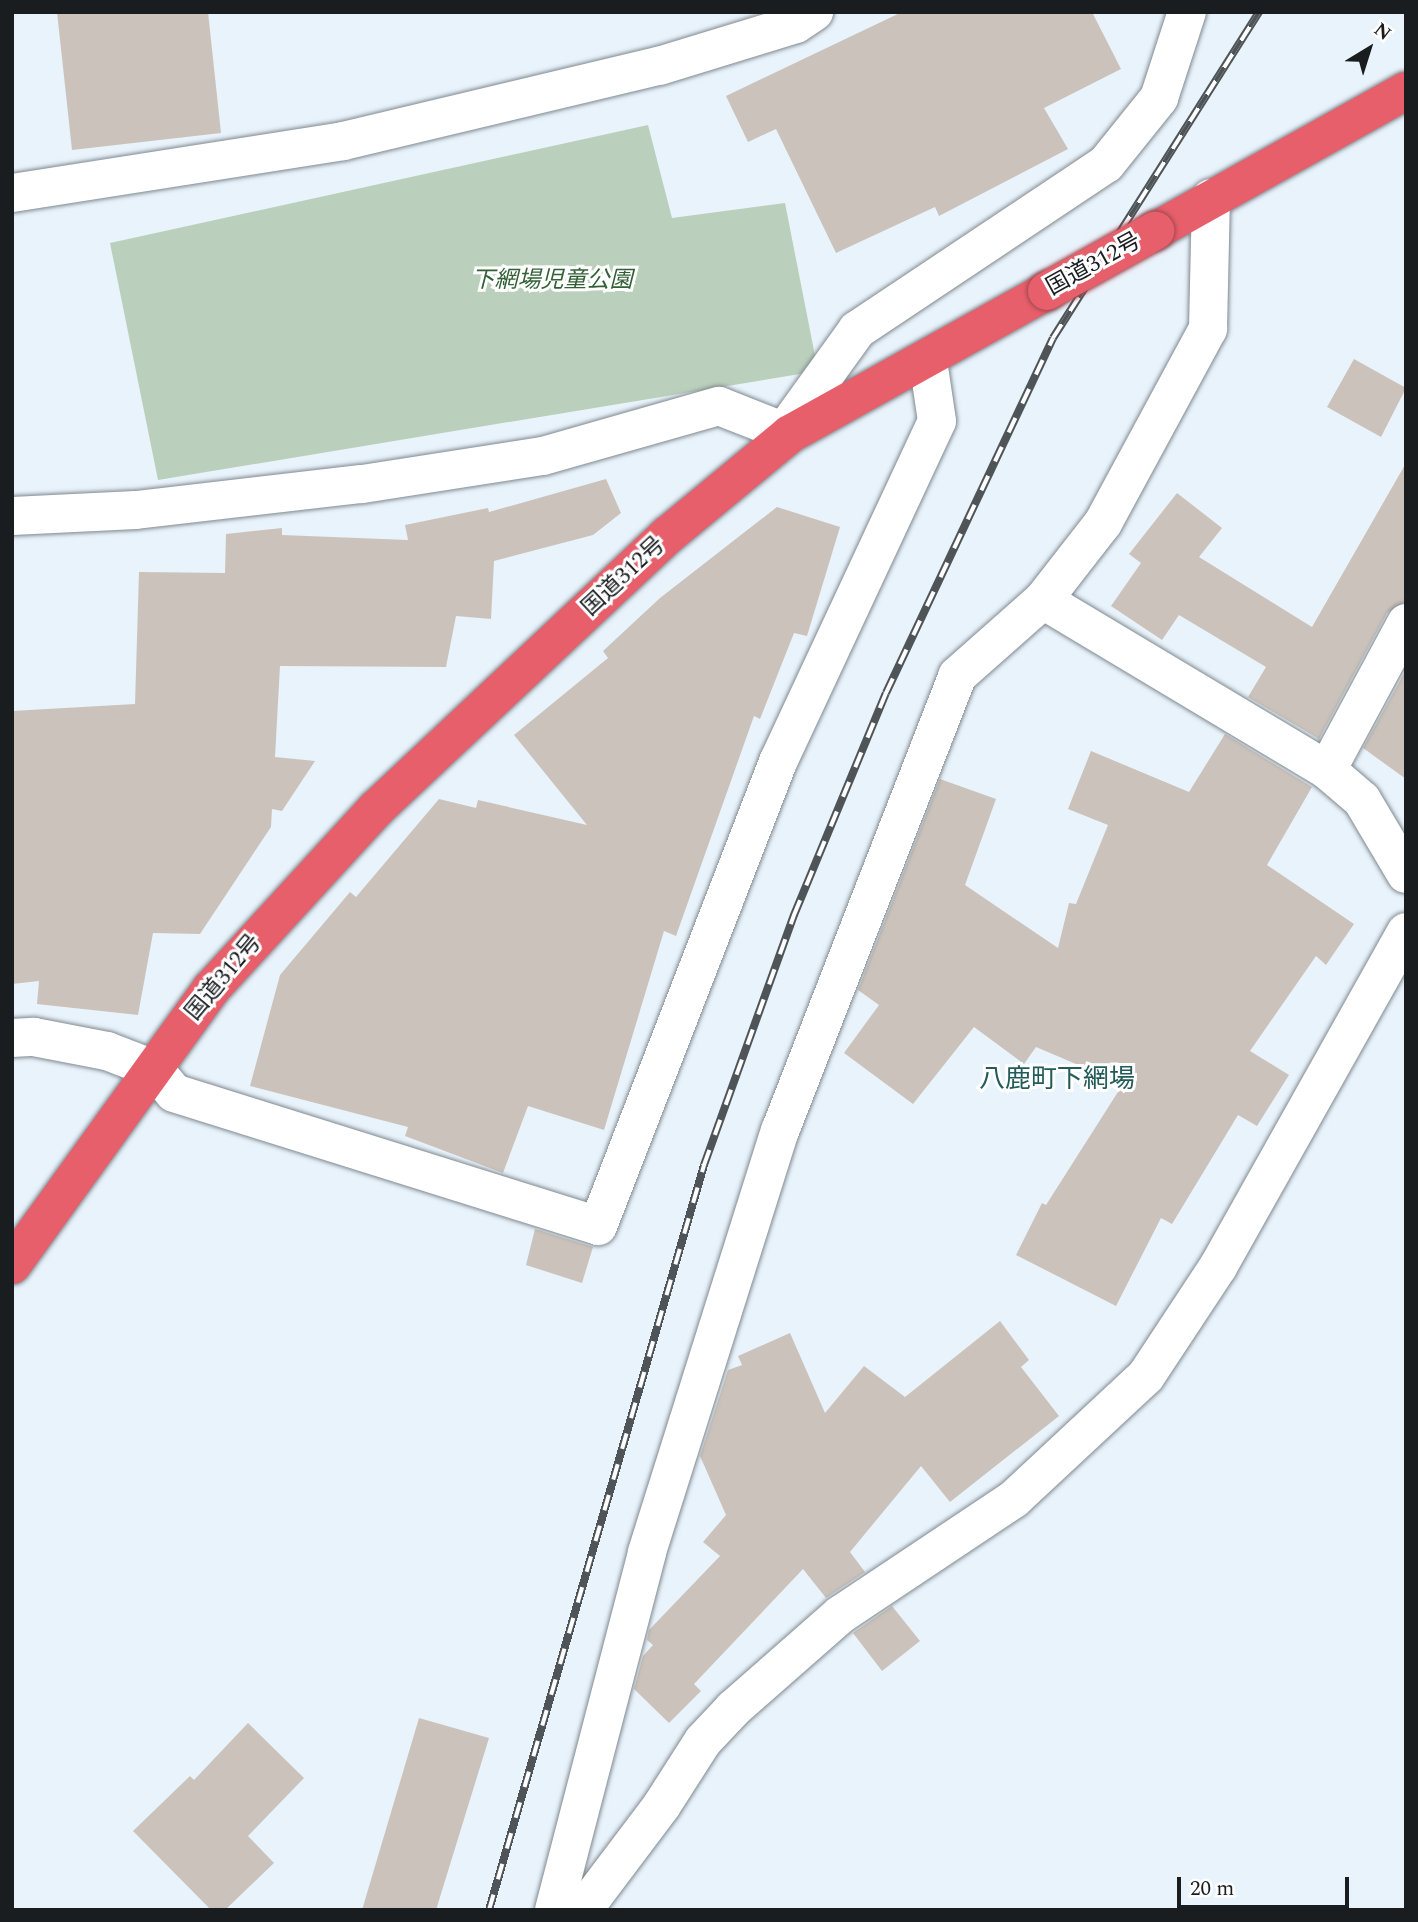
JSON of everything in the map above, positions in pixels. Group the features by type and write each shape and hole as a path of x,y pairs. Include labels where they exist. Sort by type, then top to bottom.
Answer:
{"highway":[{"name":"国道312号","path":"12,1265 211,989 376,809 668,535 788,432 928,362 1211,198 1406,91"}],"street":[{"path":"12,193 343,141 659,66 796,24 814,12"},
{"path":"12,516 136,510 388,480 543,456 719,406 788,432 858,330 1106,164 1159,98 1187,12"},
{"path":"554,1910 647,1552 780,1131 957,676 1043,600 1103,523 1208,329 1211,198"},
{"path":"12,1038 34,1037 107,1051 154,1069 174,1093 598,1226 778,762 937,421 928,362"},
{"path":"1043,600 1327,770 1362,800 1406,874"},
{"path":"1327,770 1406,623"},
{"path":"583,1910 703,1741 733,1709 840,1615 1014,1499 1146,1376 1218,1267 1406,932"}],"green space":[{"name":"下網場児童公園","path":"648,125 672,218 785,203 818,371 158,480 110,243"}],"building":[{"path":"57,12 208,12 221,133 72,150"},
{"path":"902,12 1092,12 1121,69 1044,108 1068,149 939,216 935,207 836,253 776,129 748,142 726,96"},
{"path":"1354,359 1406,388 1381,437 1327,407"},
{"path":"1406,463 1406,601 1387,613 1319,739 1248,697 1266,667 1179,615 1162,640 1111,606 1141,563 1129,554 1177,493 1222,528 1199,557 1312,627"},
{"path":"606,479 621,513 593,535 494,561 491,619 456,616 446,667 280,666 275,757 315,761 282,811 272,809 271,827 200,934 153,933 138,1015 37,1004 39,981 12,984 12,711 135,704 139,572 225,573 226,534 282,528 282,535 408,540 405,525 488,508 489,512"},
{"path":"777,507 840,527 807,636 794,633 760,719 754,716 676,936 664,931 604,1130 528,1106 503,1173 405,1136 408,1127 250,1086 280,975 350,892 356,897 439,799 476,808 478,800 587,825 514,735 608,658 603,651 660,598"},
{"path":"1406,670 1406,779 1363,748"},
{"path":"1225,734 1312,787 1267,865 1354,924 1326,965 1316,956 1250,1051 1289,1075 1257,1126 1238,1115 1172,1224 1161,1218 1116,1306 1016,1255 1042,1203 1046,1205 1123,1084 1036,1047 1024,1064 974,1027 913,1104 844,1053 879,1005 858,990 940,779 996,799 965,885 1058,948 1069,903 1076,904 1108,825 1068,809 1091,751 1189,792"},
{"path":"535,1229 593,1247 582,1283 526,1265"},
{"path":"1000,1321 1029,1360 1021,1367 1059,1416 950,1502 921,1466 850,1552 865,1572 826,1598 803,1569 694,1684 701,1691 669,1723 634,1689 643,1656 653,1645 647,1640 649,1630 720,1556 703,1542 726,1515 700,1456 728,1370 742,1365 738,1356 790,1333 825,1413 864,1366 905,1397"},
{"path":"892,1606 920,1641 882,1671 853,1633"},
{"path":"419,1718 489,1738 436,1910 362,1910"},
{"path":"248,1723 304,1778 248,1836 274,1863 225,1910 211,1910 133,1831 190,1776 194,1780"}],"railway":[{"path":"489,1910 704,1165 794,915 886,693 1053,338 1259,12"}],"district":[{"name":"八鹿町下網場","path":"1057,1080"}]}
